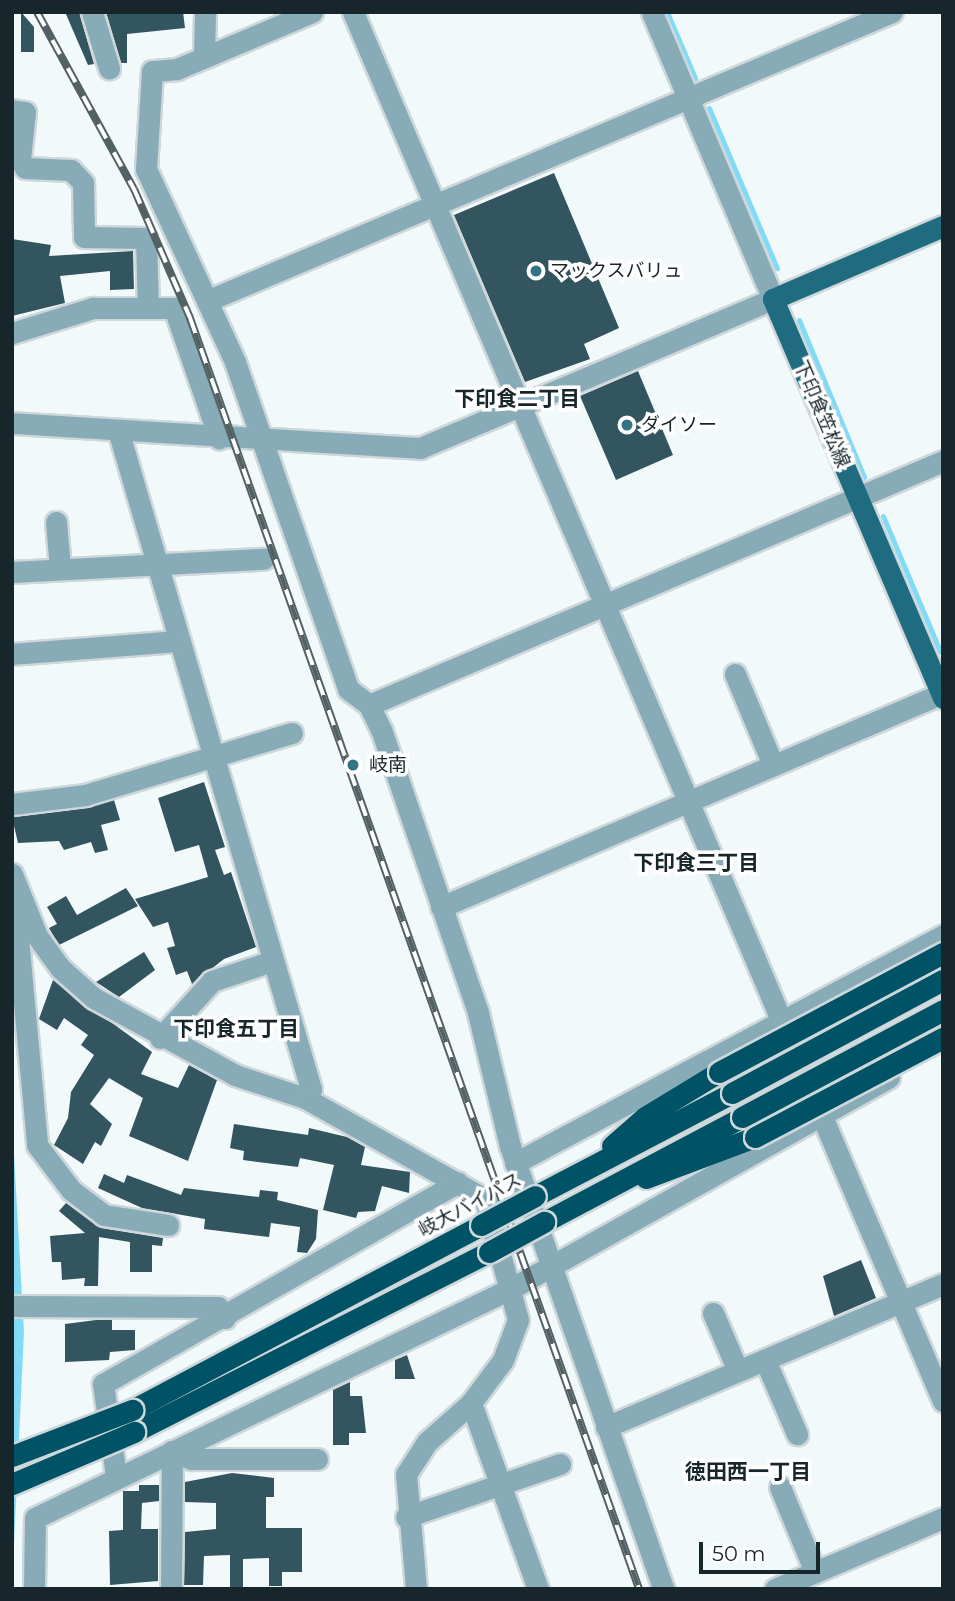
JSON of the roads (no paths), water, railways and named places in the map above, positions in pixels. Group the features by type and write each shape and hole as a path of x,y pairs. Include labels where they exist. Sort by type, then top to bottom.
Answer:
{"highway":[{"path":"589,1166 645,1117 719,1072 943,953"},
{"name":"岐大バイパス","path":"12,1456 132,1410 943,980"},
{"path":"12,1484 134,1432 489,1252 943,1010"},
{"path":"605,1190 702,1161 755,1137 943,1038"}],"main road":[{"path":"773,299 943,226"},
{"name":"下印食笠松線","path":"773,299 942,695"}],"street":[{"path":"92,12 109,68"},
{"path":"204,57 205,12"},
{"path":"312,12 204,57 152,71 146,169 209,299 263,442 348,689 369,705 478,1013 515,1163 663,1589"},
{"path":"353,12 943,1401"},
{"path":"12,423 401,451 773,299 652,12"},
{"path":"209,299 438,207 891,12"},
{"path":"12,110 25,112 20,159 25,168 71,170 83,183 84,237 146,238 148,308"},
{"path":"12,333 93,308 174,308 219,439"},
{"path":"118,430 152,560 210,758 311,1088 305,1098"},
{"path":"369,705 943,461"},
{"path":"55,522 60,568"},
{"path":"12,572 152,560 264,559"},
{"path":"12,654 176,641"},
{"path":"735,674 773,765"},
{"path":"441,907 942,695"},
{"path":"12,804 85,795 292,733"},
{"path":"13,880 60,968 94,998 160,1038 235,1075 305,1098 485,1199 512,1288 518,1320 503,1360 471,1403 426,1442 406,1474 406,1517 416,1589"},
{"path":"13,880 37,1144 71,1190 104,1215 168,1225"},
{"path":"515,1163 780,1018 943,935"},
{"path":"160,1038 212,981 272,961"},
{"path":"34,1589 35,1518 105,1488 116,1476 512,1288 943,1047"},
{"path":"116,1476 103,1384 225,1318 458,1182"},
{"path":"606,1426 943,1284"},
{"path":"19,1306 218,1307 225,1318"},
{"path":"713,1313 738,1370"},
{"path":"765,1360 797,1434"},
{"path":"471,1403 538,1589"},
{"path":"172,1451 191,1459 317,1459"},
{"path":"171,1589 172,1451"},
{"path":"406,1517 560,1464"},
{"path":"780,1487 815,1572"},
{"path":"778,1588 943,1518"}],"water":[{"path":"12,1118 24,1332 12,1587"}],"waterway":[{"path":"667,12 695,78"},
{"path":"709,108 777,268"},
{"path":"799,320 864,477"},
{"path":"883,516 940,651"}],"railway":[{"path":"37,12 134,189 190,318 639,1589"}],"place":[{"name":"マックスバリュ","path":"536,271"},
{"name":"ダイソー","path":"627,425"},
{"name":"岐南","path":"353,765"}],"district":[{"name":"下印食二丁目","path":"517,399"},
{"name":"下印食三丁目","path":"696,863"},
{"name":"下印食五丁目","path":"236,1029"},
{"name":"徳田西一丁目","path":"748,1472"}]}
